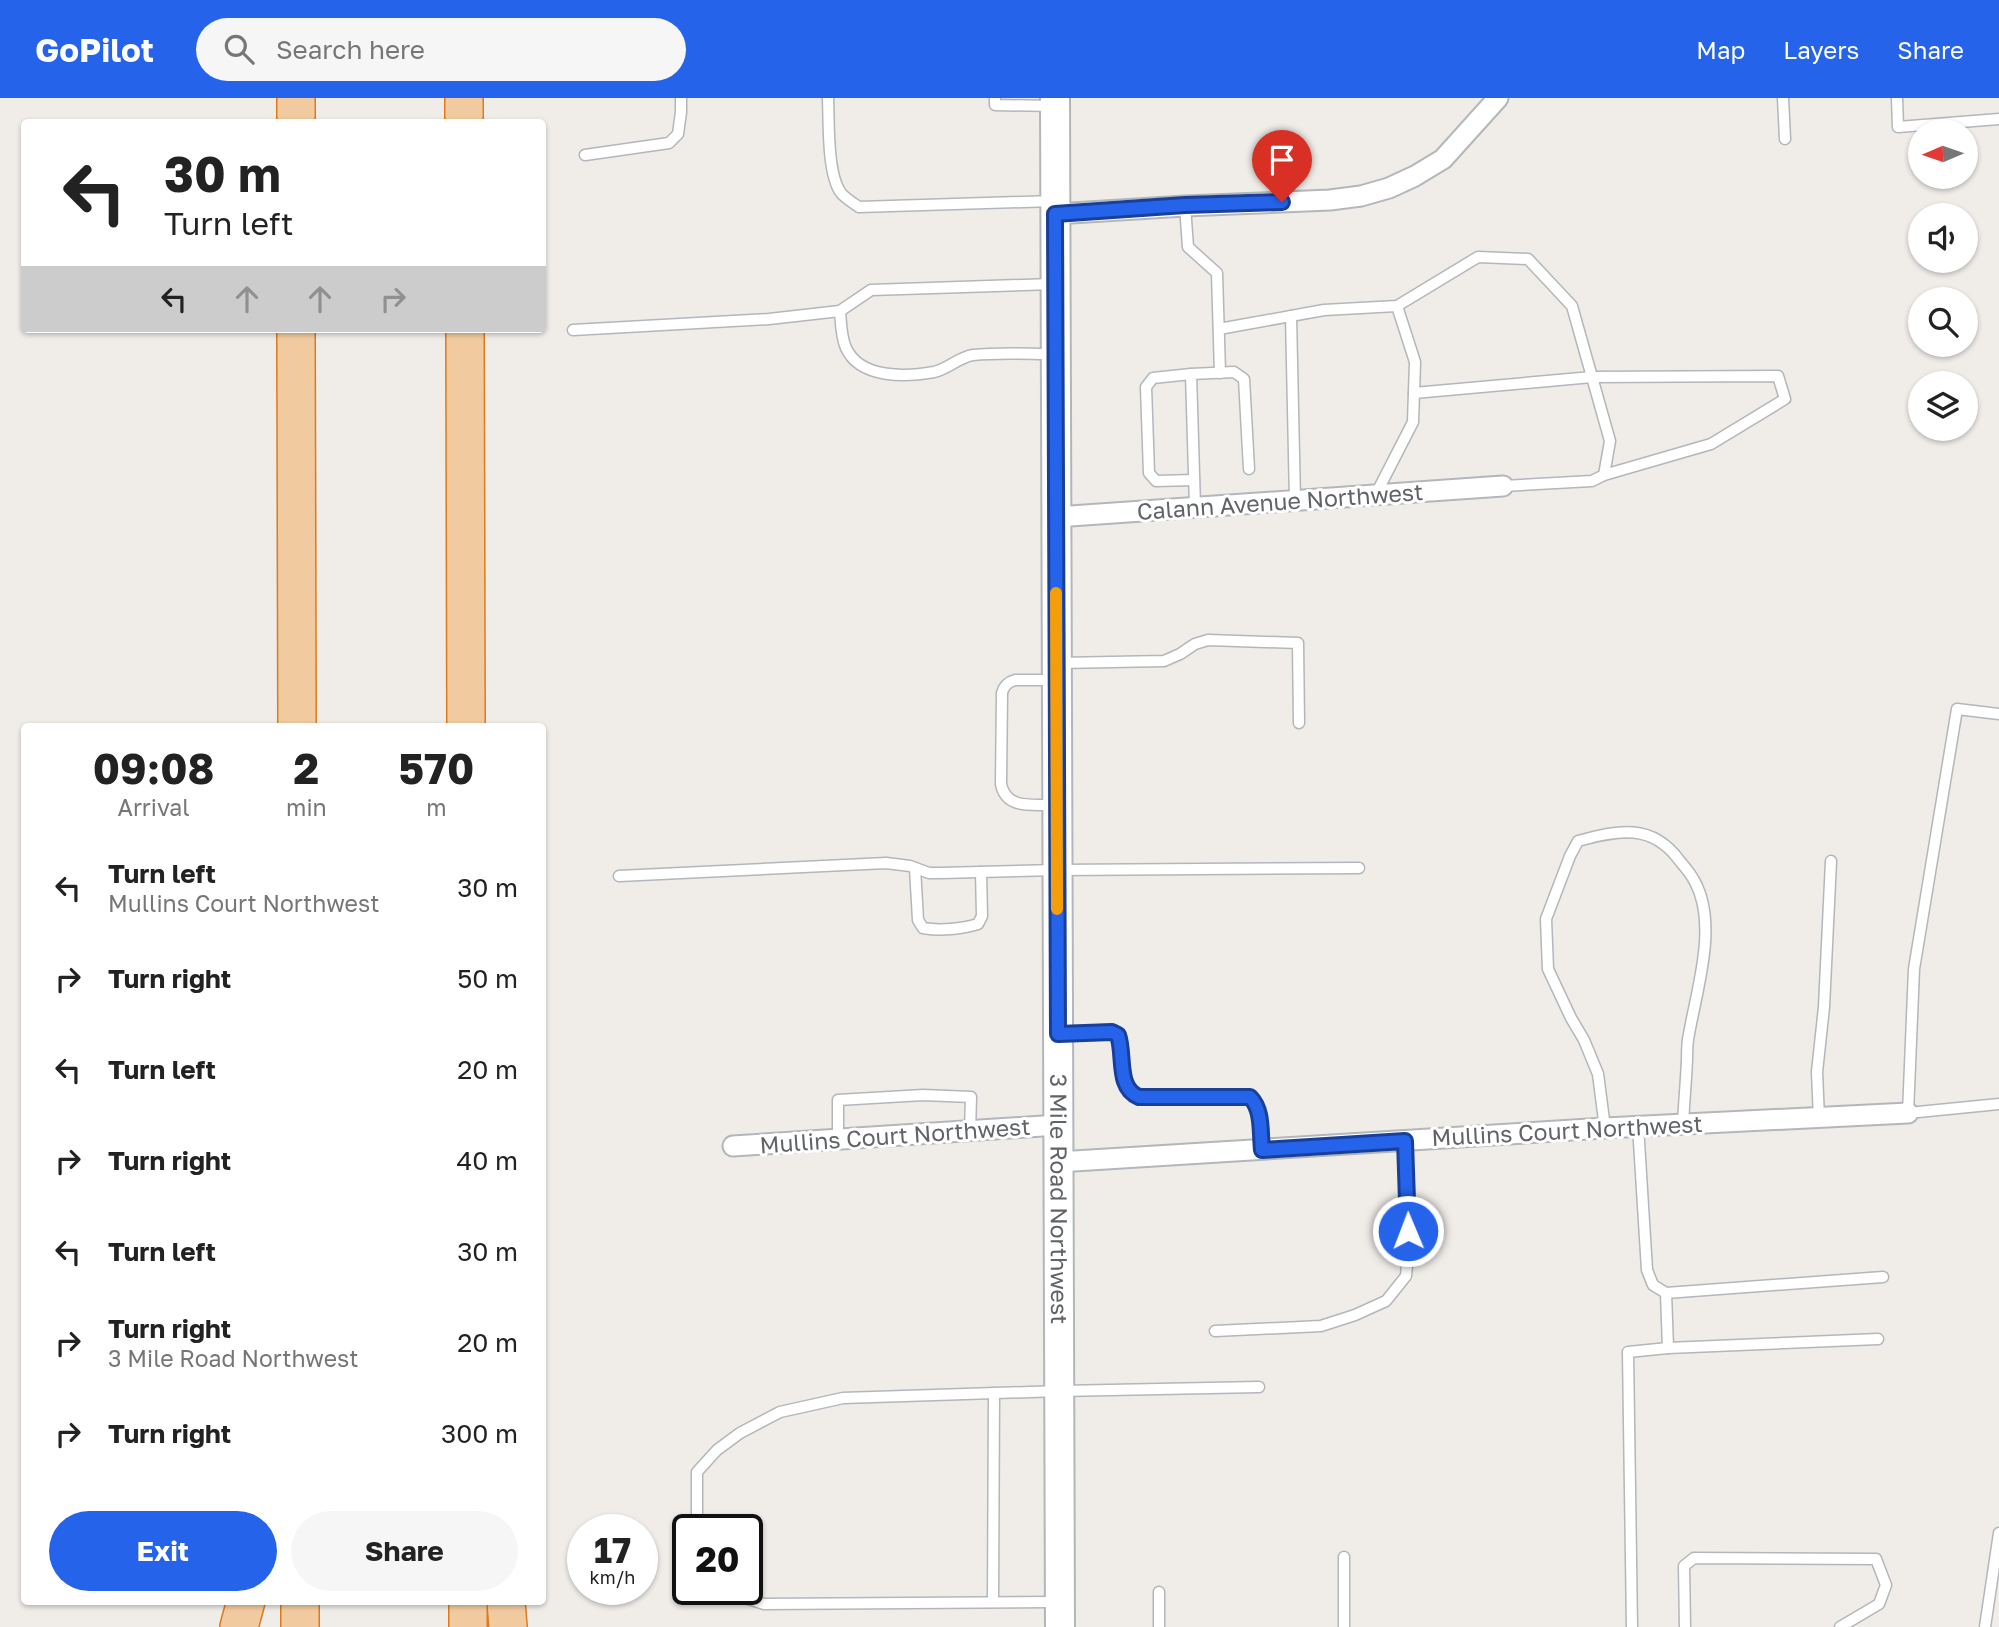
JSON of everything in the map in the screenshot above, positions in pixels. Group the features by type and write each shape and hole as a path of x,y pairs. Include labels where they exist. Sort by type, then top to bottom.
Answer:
{"highway":[{"path":"296,98 296,119"},
{"path":"464,98 464,119"},
{"path":"296,333 297,723"},
{"path":"465,333 468,723"},
{"path":"239,1627 245,1605"},
{"path":"300,1605 300,1627"},
{"path":"468,1605 468,1627"},
{"path":"506,1605 508,1627"}],"main road":[{"name":"3 Mile Road Northwest","path":"1055,102 1060,1614"}],"street":[{"path":"1055,207 1330,200 1362,196 1389,188 1443,159 1498,98"},
{"name":"Calann Avenue Northwest","path":"1056,517 1503,486"},
{"name":"Mullins Court Northwest","path":"1058,1162 1638,1126 1908,1113"},
{"name":"Mullins Court Northwest","path":"733,1146 1058,1125"}],"lane":[{"path":"584,155 669,143 678,134 681,98"},
{"path":"828,98 835,180 841,193 859,207 1055,207"},
{"path":"995,98 995,106 1055,102"},
{"path":"1783,98 1785,139"},
{"path":"1897,98 1898,127 1999,119"},
{"path":"1185,205 1188,247 1217,273 1220,373"},
{"path":"1219,329 1324,310 1397,306 1478,257 1528,259 1572,306 1610,441 1604,475"},
{"path":"573,330 769,319 840,310 871,289 1055,284"},
{"path":"1376,495 1413,422 1415,362 1397,306"},
{"path":"840,310 846,349 855,361 880,374 934,372 971,355 1055,354"},
{"path":"1291,316 1295,500"},
{"path":"1194,480 1156,481 1149,473 1146,387 1153,377 1234,372 1244,379 1249,469"},
{"path":"1191,374 1195,508"},
{"path":"1414,393 1592,377 1778,376 1785,399 1711,444 1604,475 1592,481 1503,486"},
{"path":"1057,806 1015,803 1002,793 1004,687 1009,682 1056,672 1164,661 1208,640 1298,643 1299,723"},
{"path":"1999,714 1957,709 1914,969 1908,1113 1999,1104"},
{"path":"1605,1128 1598,1074 1548,969 1546,919 1578,841 1605,833 1634,832 1652,836 1669,846 1695,881 1705,909 1706,927 1701,967 1688,1035 1683,1124"},
{"path":"1819,1118 1817,1072 1824,1007 1831,861"},
{"path":"619,876 886,863 929,873 1359,868"},
{"path":"915,868 918,920 923,928 931,929 978,923 982,916 981,872"},
{"path":"1058,1034 1112,1032 1118,1035 1125,1086 1131,1094 1139,1097 1250,1097 1259,1111 1262,1150"},
{"path":"838,1139 838,1100 971,1097 970,1131"},
{"path":"1638,1126 1647,1270 1653,1285 1666,1293 1883,1277"},
{"path":"1215,1331 1321,1326 1386,1301 1406,1276 1408,1254 1405,1141"},
{"path":"1666,1293 1668,1348"},
{"path":"1632,1627 1628,1352 1878,1339"},
{"path":"697,1514 697,1472 717,1450 740,1433 780,1412 843,1398 1259,1387"},
{"path":"993,1602 995,1393"},
{"path":"1985,1627 1999,1533"},
{"path":"1344,1557 1344,1627"},
{"path":"1685,1627 1684,1566 1694,1558 1876,1559 1886,1585 1879,1604 1840,1627"},
{"path":"1159,1592 1159,1627"},
{"path":"763,1604 993,1602 1060,1614"}],"slow traffic":[{"path":"1056,593 1057,909"}],"route":[{"path":"1282,202 1185,205 1055,214 1058,1034 1112,1032 1118,1035 1125,1086 1131,1094 1139,1097 1250,1097 1259,1111 1262,1150 1405,1141 1408,1231"}]}
